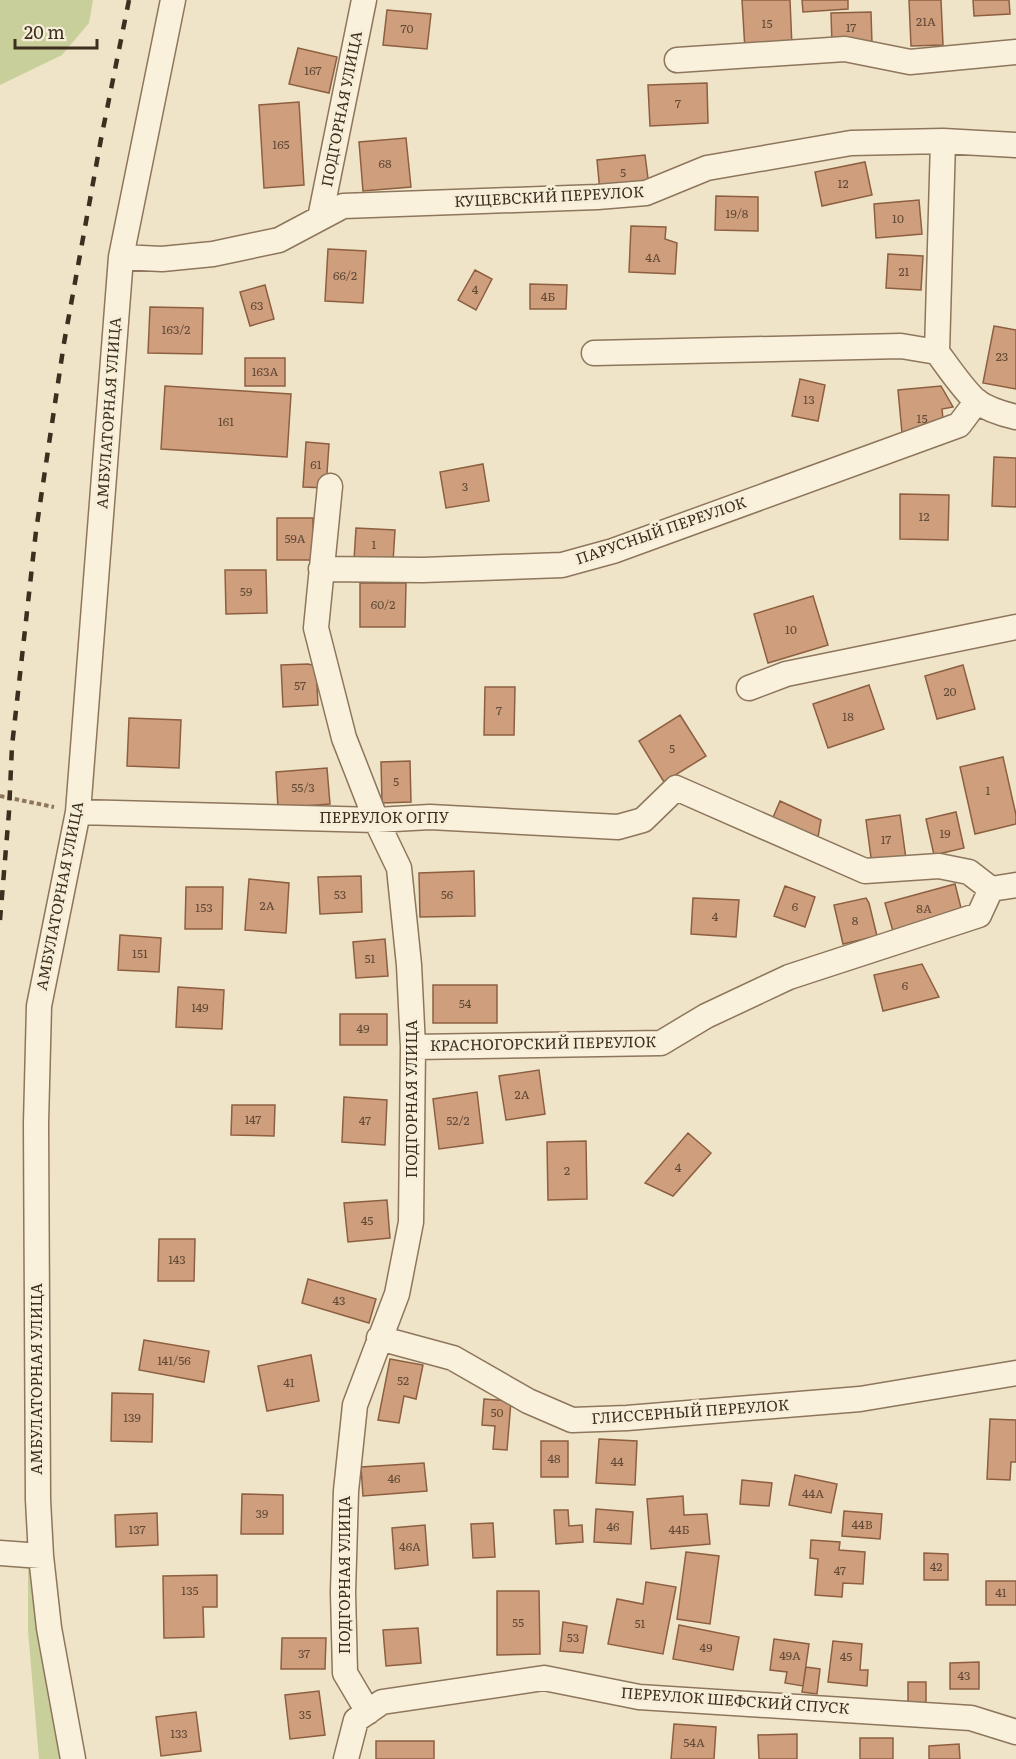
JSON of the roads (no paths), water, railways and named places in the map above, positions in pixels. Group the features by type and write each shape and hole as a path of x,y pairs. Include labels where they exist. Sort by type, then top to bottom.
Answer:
{"street":[{"name":"АМБУЛАТОРНАЯ УЛИЦА","path":"73,1759 49,1628 41,1556 38,1477 36,1123 39,1006 78,812 121,257 173,0"},
{"name":"ПОДГОРНАЯ УЛИЦА","path":"320,218 364,0"},
{"path":"677,60 845,49 910,62 1016,52"},
{"name":"КУЩЕВСКИЙ ПЕРЕУЛОК","path":"121,257 162,259 213,254 279,240 343,206 597,197 646,193 706,168 851,143 943,141 1016,145"},
{"path":"943,141 937,352 977,401 1002,414 1016,417"},
{"path":"594,353 901,346 937,352"},
{"name":"ПАРУСНЫЙ ПЕРЕУЛОК","path":"321,569 423,570 562,565 613,550 959,426 977,401"},
{"name":"ПОДГОРНАЯ УЛИЦА","path":"330,486 316,628 345,738 376,820 399,868 410,965 413,1047 411,1222 397,1294 355,1406 346,1491 342,1592 345,1672 368,1712"},
{"path":"749,688 786,674 1016,627"},
{"name":"ПЕРЕУЛОК ОГПУ","path":"78,812 376,820 430,817 618,827 643,820 676,788 865,871 939,866 969,872 992,889"},
{"path":"992,889 1016,885"},
{"name":"КРАСНОГОРСКИЙ ПЕРЕУЛОК","path":"413,1047 661,1043 706,1016 789,976 979,915 992,889"},
{"name":"ГЛИССЕРНЫЙ ПЕРЕУЛОК","path":"380,1338 453,1358 528,1401 572,1420 627,1418 860,1399 1016,1373"},
{"path":"0,1553 41,1556"},
{"name":"ПЕРЕУЛОК ШЕФСКИЙ СПУСК","path":"368,1712 382,1702 544,1678 639,1697 971,1718 1016,1732"},
{"path":"346,1759 356,1720 368,1712"}],"railway":[{"path":"0,920 12,746 36,531 64,343 129,0"}]}
